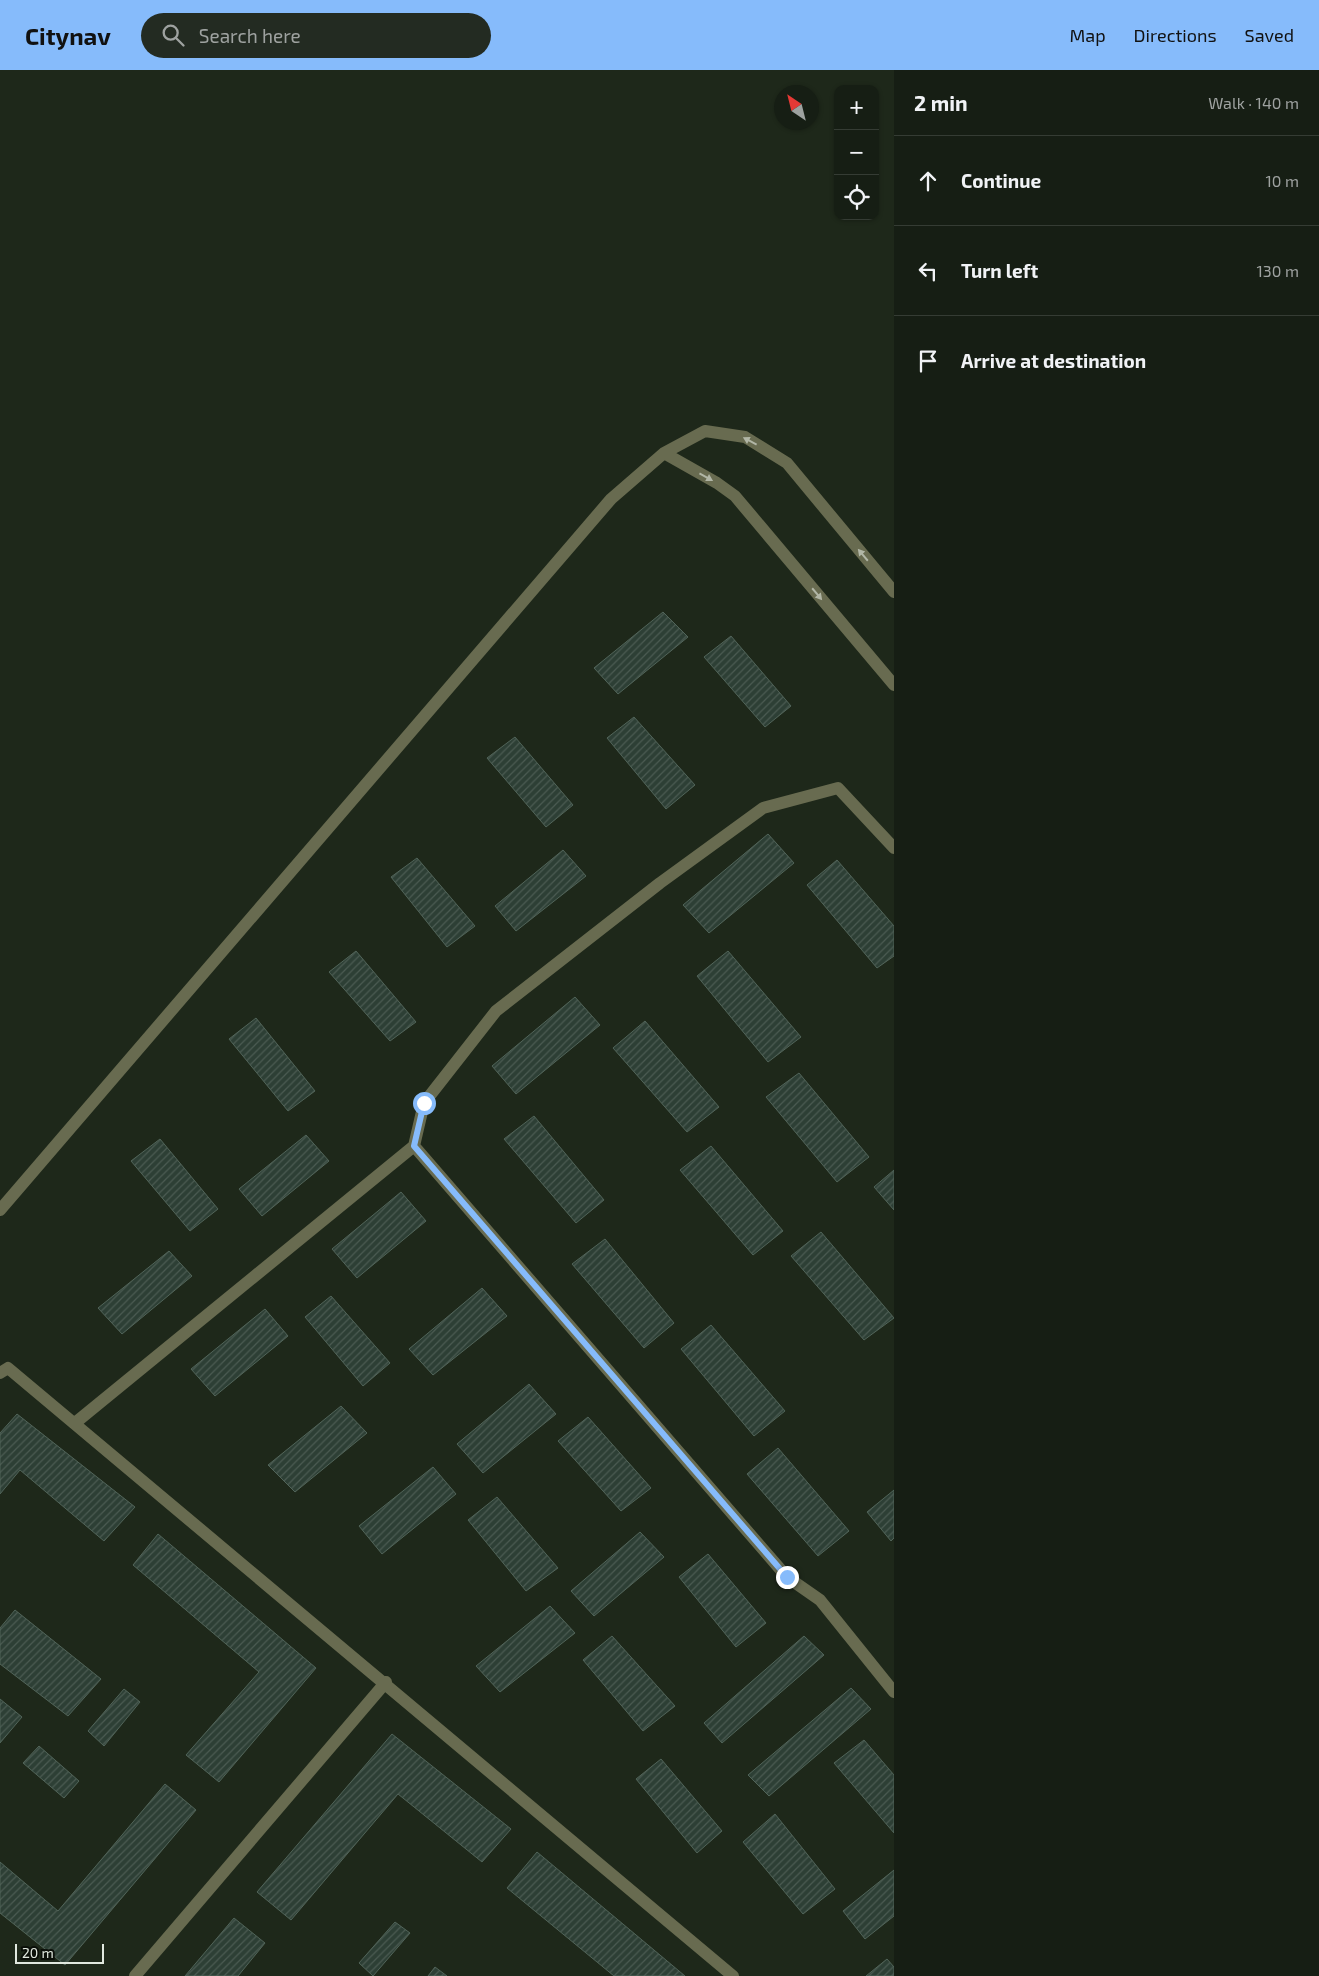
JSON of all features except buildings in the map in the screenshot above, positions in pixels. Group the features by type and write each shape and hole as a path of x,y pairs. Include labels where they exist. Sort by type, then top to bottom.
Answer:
{"street":[{"path":"0,1210 611,499 664,453 705,431 745,437 787,463 894,592"},
{"path":"664,453 718,483 735,496 894,686"},
{"path":"75,1423 414,1146 424,1103 496,1012 660,883 763,808 838,788 894,848"},
{"path":"414,1146 787,1577 820,1600 894,1692"},
{"path":"0,1373 8,1368 75,1423 386,1682 733,1976"},
{"path":"135,1976 386,1682"}],"route":[{"path":"424,1103 414,1146 787,1577"}]}
